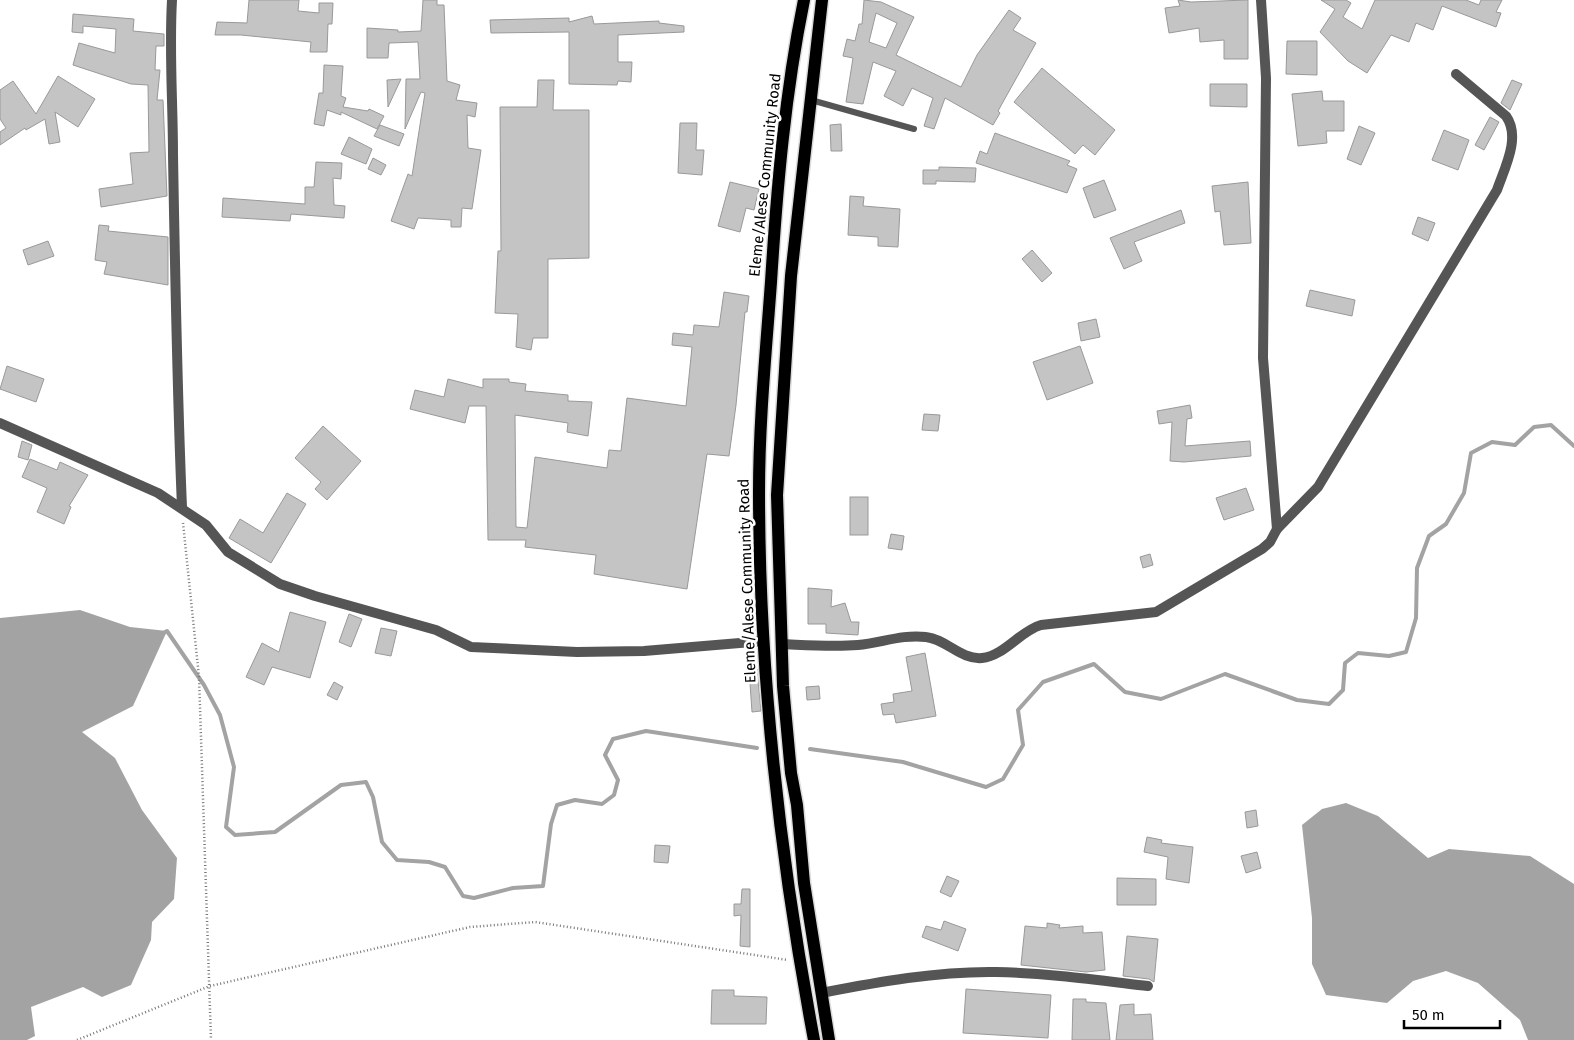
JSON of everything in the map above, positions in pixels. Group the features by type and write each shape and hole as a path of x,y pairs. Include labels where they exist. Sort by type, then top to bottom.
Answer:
{"main road":[{"name":"Eleme/Alese Community Road","path":"804,0 785,115 767,329 759,489 764,641 774,776 799,962 814,1040"},
{"name":"Eleme/Alese Community Road","path":"822,0 791,267 777,495 781,644 791,773 821,993 830,1040"}],"street":[{"path":"172,0 169,46 173,107 175,332 182,507"},
{"path":"1261,0 1266,78 1263,358 1277,529"},
{"path":"781,644 859,645 889,638 923,636 938,640 968,657 983,658 1002,650 1031,628 1042,625 1141,614 1166,608 1212,577 1262,549 1270,542 1277,529 1313,493 1336,459 1362,410 1497,190 1513,137 1511,124 1494,105 1456,74"},
{"path":"0,423 158,493 182,507 206,525 228,552 280,584 315,596 436,630 471,647 577,652 644,651 764,641"},
{"path":"821,993 876,982 961,973 995,972 1051,975 1148,986"}],"lane":[{"path":"810,99 914,129"}],"path":[{"path":"182,507 199,677 211,1040"},
{"path":"77,1040 210,986 470,928 535,922 799,962"}],"shaded area":[{"path":"80,610 130,627 167,631 133,706 82,732 115,758 142,810 177,858 174,899 152,922 151,940 131,985 102,997 83,987 31,1007 35,1036 27,1040 0,1040 0,618"},
{"path":"1346,803 1378,816 1428,858 1449,849 1530,856 1574,884 1574,1040 1528,1040 1520,1020 1478,983 1446,971 1413,981 1387,1003 1326,995 1312,964 1312,918 1302,825 1322,809"}],"building":[{"path":"249,0 299,0 298,11 319,13 319,3 333,3 332,24 328,24 327,52 310,52 311,42 241,35 215,35 217,22 247,23"},
{"path":"423,0 437,0 437,5 444,5 447,81 460,85 456,100 477,103 475,117 467,115 468,148 481,150 472,209 462,208 461,227 451,227 451,220 418,218 414,229 391,221 408,174 412,176 425,93 421,92 405,129 406,79 420,79 418,42 389,43 388,58 367,58 367,28 398,30 398,32 421,31"},
{"path":"864,0 881,2 914,17 896,55 961,87 977,55 1009,10 1021,18 1013,30 1036,43 998,111 1000,113 993,125 945,98 934,129 924,126 933,98 912,88 903,106 884,96 896,71 873,62 863,104 846,102 853,58 843,56 847,39 855,41 859,24 862,24","holes":["876,13 897,23 886,48 869,42"]},
{"path":"1178,0 1191,2 1248,0 1248,59 1224,59 1224,40 1200,42 1199,28 1169,33 1165,8 1180,6"},
{"path":"1321,0 1346,0 1351,3 1343,17 1362,29 1375,0 1466,0 1479,5 1481,0 1502,0 1496,12 1501,13 1496,27 1442,6 1433,30 1416,23 1409,42 1391,35 1367,73 1348,61 1320,32 1335,9"},
{"path":"73,14 134,19 133,31 164,34 164,46 156,46 155,70 160,70 157,100 163,100 167,196 101,207 99,189 133,184 130,153 149,152 148,85 131,84 73,65 79,43 115,53 116,29 83,26 83,33 72,32"},
{"path":"592,16 594,24 659,21 659,23 684,26 684,32 618,35 618,62 632,62 631,82 618,81 617,85 569,84 569,32 491,33 490,20 569,18 569,22"},
{"path":"1287,41 1317,41 1317,75 1286,74"},
{"path":"324,65 343,66 341,96 346,98 343,107 368,111 369,109 384,116 377,129 341,112 341,115 327,110 324,126 314,124 319,93 323,93"},
{"path":"1042,68 1115,130 1095,155 1083,145 1075,154 1014,102"},
{"path":"58,76 95,99 78,127 55,112 60,142 49,144 45,119 26,130 25,128 0,145 0,132 6,128 0,119 0,90 13,81 36,114"},
{"path":"401,79 388,107 387,80"},
{"path":"538,80 554,80 553,110 589,110 589,258 548,259 548,338 533,338 531,350 516,347 518,314 495,313 498,251 501,251 500,107 537,107"},
{"path":"1512,80 1522,84 1510,110 1501,103"},
{"path":"1210,84 1247,84 1247,107 1210,106"},
{"path":"1322,91 1323,101 1344,101 1344,131 1326,131 1327,143 1298,146 1292,94"},
{"path":"1490,117 1499,122 1484,150 1475,145"},
{"path":"680,123 697,123 696,150 704,150 702,175 678,173"},
{"path":"841,124 842,151 831,151 830,125"},
{"path":"380,125 404,134 399,146 374,136"},
{"path":"1359,126 1375,133 1361,165 1347,159"},
{"path":"1444,130 1469,140 1458,170 1432,160"},
{"path":"995,133 1070,161 1067,165 1077,169 1067,193 976,163 980,151 987,154"},
{"path":"349,137 372,149 366,164 341,154"},
{"path":"373,158 386,165 381,175 368,169"},
{"path":"316,162 342,163 341,179 333,178 334,205 345,206 344,218 291,214 290,221 222,217 223,198 305,204 305,187 314,187"},
{"path":"939,167 976,168 975,182 936,181 936,184 923,184 923,170 939,170"},
{"path":"1104,180 1116,210 1094,218 1083,188"},
{"path":"730,182 759,189 754,210 746,208 740,232 718,226"},
{"path":"1248,182 1251,243 1224,245 1220,211 1215,212 1212,186"},
{"path":"850,196 864,197 863,206 900,209 898,247 878,246 878,237 848,235"},
{"path":"1181,210 1185,223 1134,242 1142,261 1124,269 1110,238"},
{"path":"1418,217 1435,223 1428,241 1412,234"},
{"path":"99,225 109,226 108,231 168,237 168,285 104,274 107,262 95,260"},
{"path":"48,241 54,256 28,265 23,250"},
{"path":"1032,250 1052,273 1042,282 1022,259"},
{"path":"1310,290 1355,300 1352,316 1306,306"},
{"path":"724,292 749,296 747,312 745,312 736,405 729,456 707,454 687,589 594,574 596,555 525,547 526,540 488,540 486,406 469,406 465,423 410,409 415,390 444,397 448,379 483,388 483,379 509,379 509,382 526,384 525,391 568,395 568,401 592,402 588,436 567,432 568,423 515,415 516,527 527,528 535,457 607,468 609,450 621,451 627,398 686,406 692,347 672,345 673,333 693,335 694,325 719,327"},
{"path":"1096,319 1100,337 1081,341 1078,323"},
{"path":"1080,346 1093,383 1047,400 1033,362"},
{"path":"7,366 44,379 36,402 0,389"},
{"path":"1190,405 1192,418 1187,419 1185,446 1250,441 1251,456 1184,462 1170,461 1172,422 1159,424 1157,411"},
{"path":"924,414 940,415 938,431 922,430"},
{"path":"323,426 361,461 327,500 315,489 321,482 295,458"},
{"path":"22,441 32,445 28,460 18,457"},
{"path":"30,459 57,470 60,462 88,475 69,506 71,507 64,524 37,512 47,488 22,477"},
{"path":"1246,488 1254,510 1224,520 1216,498"},
{"path":"287,493 306,504 271,563 229,538 240,519 263,533"},
{"path":"850,497 868,497 868,535 850,535"},
{"path":"891,534 904,536 902,550 888,548"},
{"path":"1150,554 1153,565 1143,568 1140,557"},
{"path":"808,588 832,590 831,607 845,603 851,622 859,622 858,635 826,633 826,624 808,624"},
{"path":"290,612 326,622 310,678 272,667 264,685 246,677 262,643 279,652"},
{"path":"349,614 362,619 351,647 339,642"},
{"path":"381,628 397,631 391,656 375,653"},
{"path":"925,653 936,716 896,723 894,714 883,715 881,704 894,702 893,694 912,691 906,657"},
{"path":"749,669 757,669 761,711 752,712"},
{"path":"334,682 343,687 337,700 327,695"},
{"path":"819,686 820,699 807,700 806,687"},
{"path":"1256,810 1258,826 1247,828 1245,812"},
{"path":"1147,837 1162,840 1161,843 1193,847 1189,883 1166,879 1168,857 1144,852"},
{"path":"655,845 670,846 668,863 654,862"},
{"path":"1257,852 1261,868 1246,873 1241,856"},
{"path":"947,876 959,881 951,897 940,892"},
{"path":"1117,878 1156,879 1156,905 1117,905"},
{"path":"742,889 750,889 750,947 740,946 741,915 734,916 734,904 741,904"},
{"path":"944,921 966,929 958,951 922,937 926,926 941,930"},
{"path":"1047,923 1060,925 1059,928 1083,926 1083,933 1102,932 1105,970 1086,972 1021,965 1025,926 1047,928"},
{"path":"1127,936 1158,939 1154,982 1149,979 1123,976"},
{"path":"966,989 1051,995 1048,1038 963,1033"},
{"path":"712,990 734,990 734,996 767,997 766,1024 711,1024"},
{"path":"1073,999 1086,999 1086,1002 1106,1003 1110,1040 1072,1040"},
{"path":"1134,1004 1134,1015 1151,1014 1153,1040 1116,1040 1120,1005"}],"waterway":[{"path":"810,749 903,762 986,787 1003,779 1023,745 1018,710 1043,682 1094,664 1125,692 1161,699 1225,674 1297,700 1329,704 1343,690 1345,663 1358,653 1389,656 1406,652 1416,618 1417,568 1429,536 1446,524 1464,493 1471,453 1492,442 1515,445 1534,427 1551,425 1574,446"},
{"path":"162,634 167,631 204,685 220,715 234,767 226,827 235,835 275,832 341,785 366,782 373,797 382,842 397,860 429,862 445,867 463,896 474,898 513,888 543,886 551,824 557,805 575,800 602,804 614,795 618,780 605,755 613,739 646,731 757,748"}]}
